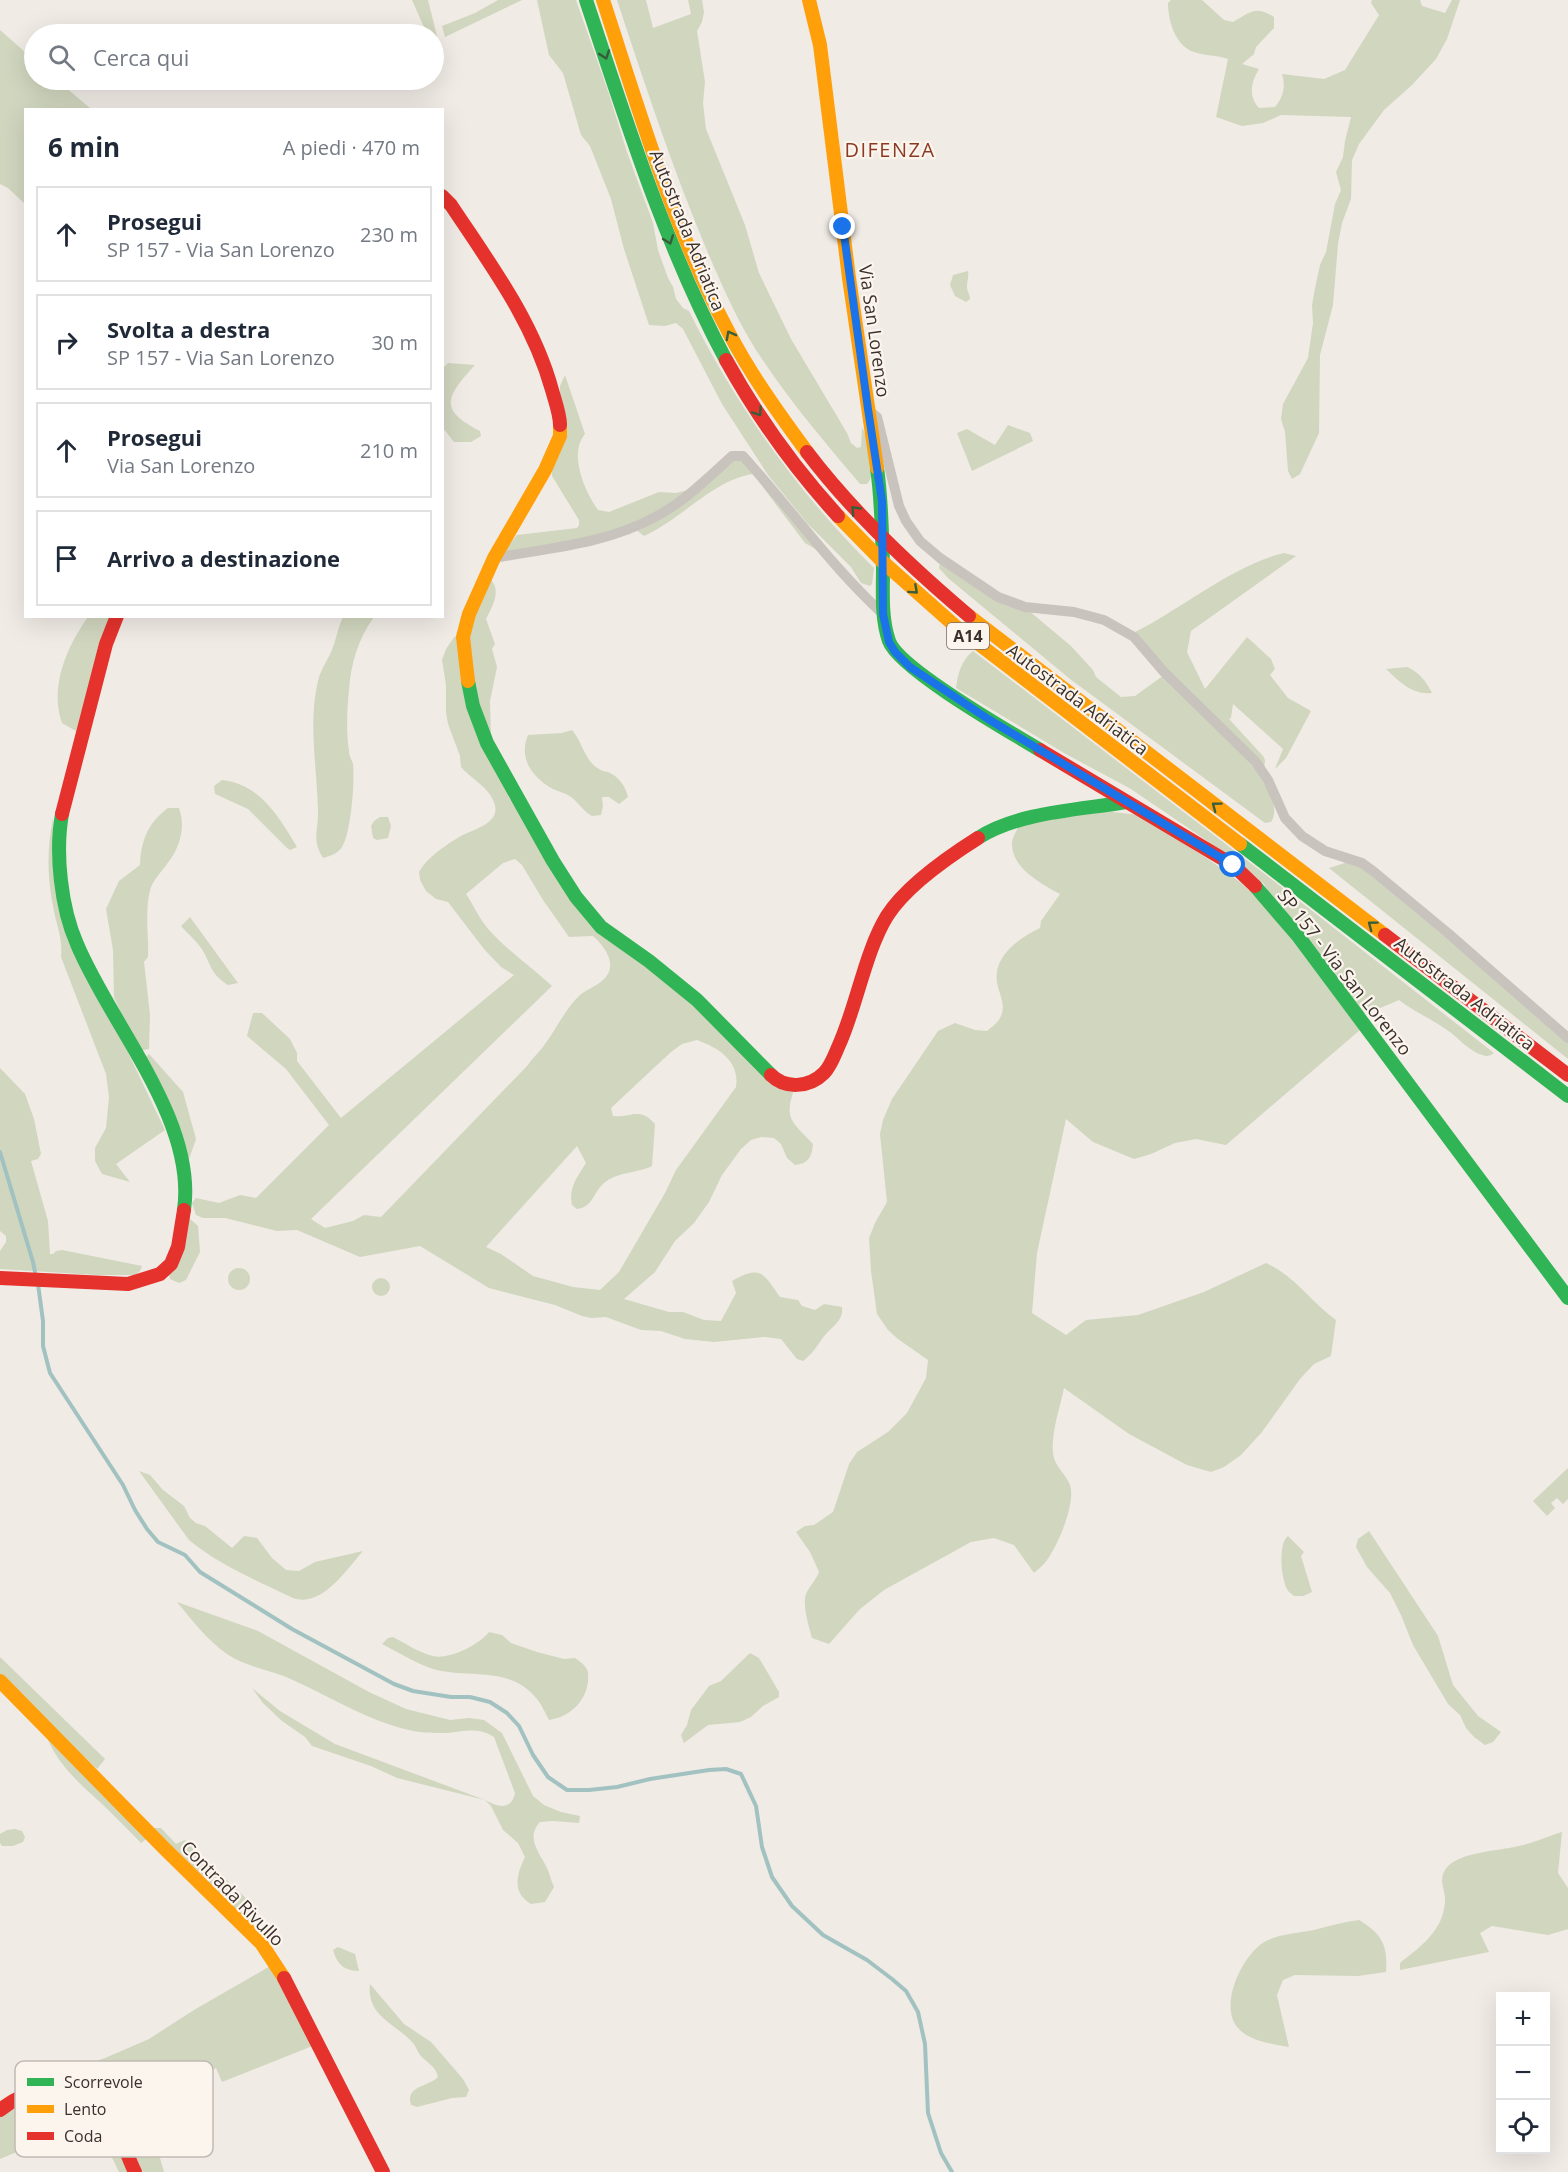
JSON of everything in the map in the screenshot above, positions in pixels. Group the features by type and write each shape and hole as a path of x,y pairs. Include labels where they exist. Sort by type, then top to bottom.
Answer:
{"main road":[{"name":"Autostrada Adriatica","path":"586,0 646,178 675,255 697,304 732,371 759,414 799,468 837,513 892,570 988,652 1568,1096"},
{"name":"Autostrada Adriatica","path":"603,0 666,186 691,253 717,310 743,358 779,414 810,457 846,500 892,548 980,626 1568,1075"},
{"name":"Via San Lorenzo","path":"809,0 820,45 882,501 883,597"},
{"path":"444,198 506,288 530,330 547,373 560,421 560,436 545,470 494,558 472,606 463,637 473,706 487,743 553,861 576,897 601,927 649,961 697,1000 768,1073 784,1085 802,1085 816,1079 831,1063 862,986 876,937 884,922 907,893 945,859 989,831 1028,818 1126,802"},
{"name":"SP 157 - Via San Lorenzo","path":"883,597 885,628 892,647 910,667 988,719 1233,865 1255,886 1298,936 1568,1298"},
{"path":"3,1278 128,1284 160,1274 171,1264 178,1247 184,1200 183,1164 164,1106 76,943 64,897 59,859 60,827 66,794 106,644 116,618"},
{"name":"Contrada Rivullo","path":"0,1681 267,1950 278,1966 383,2172"},
{"path":"0,2110 15,2102"},
{"path":"128,2157 135,2172"}],"street":[{"path":"868,409 877,417 899,506 920,541 940,558 998,597 1024,607 1074,612 1104,620 1134,637 1164,672 1255,761 1268,780 1285,818 1302,836 1325,851 1362,863 1449,934 1568,1038"},
{"path":"494,558 611,537 658,516 687,496 732,456 743,456 827,557 883,614"}],"green space":[{"path":"412,0 428,0 434,24 423,24"},
{"path":"498,0 522,0 445,37 444,25 475,13"},
{"path":"537,0 576,0 653,223 658,250 676,299 683,308 689,311 727,381 794,479 874,568 870,586 861,583 851,567 807,523 768,475 722,404 683,329 676,323 665,326 649,325 624,249 611,199 590,146 581,135 563,73 549,55"},
{"path":"617,0 646,0 653,28 691,14 688,0 702,0 704,12 697,31 705,82 703,103 706,129 745,225 759,273 791,339 851,443 857,448 861,447 862,427 865,433 873,464 871,478 867,484 860,484 798,409 764,362 740,323 708,253 683,190"},
{"path":"1171,0 1202,0 1224,20 1233,22 1253,11 1262,11 1274,17 1274,28 1256,47 1254,54 1242,64 1259,69 1254,79 1252,94 1259,108 1275,107 1278,103 1284,88 1282,74 1324,79 1345,70 1379,15 1371,3 1372,0 1420,0 1422,6 1445,13 1452,0 1460,0 1447,39 1436,59 1384,110 1359,144 1352,160 1351,199 1342,223 1333,305 1320,355 1319,433 1300,474 1292,479 1288,471 1285,432 1281,419 1283,404 1308,358 1315,288 1320,265 1326,252 1335,204 1341,190 1336,172 1343,157 1351,117 1281,115 1263,123 1242,126 1216,117 1228,59 1194,52 1182,44 1174,32 1169,17 1168,3"},
{"path":"0,30 24,51 24,90 69,90 90,108 24,108 24,203 8,188 0,184"},
{"path":"968,271 967,287 970,299 966,302 955,296 950,285 953,275"},
{"path":"448,363 475,365 458,385 451,401 452,409 457,416 480,431 481,436 471,442 454,442 444,429 444,367"},
{"path":"565,375 585,434 578,452 580,473 598,510 609,512 659,492 676,493 688,490 652,515 610,533 502,554 517,535 577,528 579,525 579,520 552,476 560,421 560,386"},
{"path":"1008,425 1030,433 1033,441 972,471 957,433 967,429 995,445"},
{"path":"732,460 742,460 822,553 805,543 753,474 724,484 644,536 635,529"},
{"path":"1284,553 1296,556 1191,631 1187,652 1205,689 1247,637 1271,659 1275,669 1270,675 1288,698 1311,711 1286,758 1275,769 1283,749 1233,704 1229,719 1263,756 1264,770 1172,676 1135,632 1227,577 1265,559"},
{"path":"940,561 1028,610 1071,646 1093,670 1096,677 1121,697 1135,696 1164,675 1214,723 1253,767 1267,788 1274,807 1271,822 1265,823 1070,679 948,578 939,568"},
{"path":"488,577 493,582 496,592 494,603 486,619 495,644 492,649 497,667 490,701 491,737 478,711 467,628"},
{"path":"87,618 110,618 76,731 62,723 58,695 62,667 80,628"},
{"path":"343,618 373,618 360,643 350,680 347,729 349,753 353,764 353,782 348,831 342,847 323,858 316,839 318,810 314,745 315,697 319,676"},
{"path":"455,636 460,643 509,798 614,939 794,1090 790,1115 796,1126 813,1144 812,1153 808,1159 795,1165 787,1158 781,1144 774,1138 761,1137 751,1140 741,1149 722,1175 709,1202 694,1223 675,1241 655,1272 624,1299 669,1312 683,1312 704,1320 721,1321 736,1293 732,1281 749,1273 761,1274 770,1282 780,1297 798,1300 802,1306 815,1310 824,1304 842,1307 841,1317 803,1361 797,1359 781,1339 765,1337 714,1342 685,1339 661,1331 641,1330 606,1317 582,1316 555,1305 489,1288 420,1246 360,1257 297,1230 277,1231 225,1218 203,1218 196,1215 192,1203 196,1198 219,1203 240,1195 256,1198 329,1125 286,1069 247,1036 253,1013 262,1013 290,1039 297,1053 297,1061 341,1118 514,975 501,967 484,949 448,902 436,899 426,891 420,880 419,872 432,856 461,836 486,824 495,814 493,800 487,790 461,767 460,756 448,724 442,660","holes":["515,859 522,865 569,937 593,936 602,946 608,954 610,963 608,973 602,981 575,1000 528,1065 381,1217 364,1215 353,1221 325,1228 311,1219 552,986 489,930 466,894 503,863","697,1040 713,1047 731,1063 735,1070 736,1087 676,1170 619,1272 600,1290 573,1287 533,1276 501,1254 486,1247 577,1146 586,1163 571,1193 572,1205 577,1209 590,1203 608,1180 652,1166 655,1124 640,1114 613,1116 611,1108 671,1052 682,1044"]},
{"path":"973,651 1494,1053 1486,1056 1475,1052 1441,1026 1399,1000 1371,1012 1362,1013 1264,884 1238,862 1131,789 1064,753 956,688 961,668"},
{"path":"1407,667 1422,677 1432,693 1412,690 1386,669"},
{"path":"572,730 590,762 600,770 615,776 627,793 628,797 619,804 609,797 602,797 601,815 592,816 574,799 546,785 529,767 526,760 525,744 528,735 562,733"},
{"path":"222,780 247,788 258,795 283,824 297,847 290,850 248,809 215,794 214,786"},
{"path":"168,808 179,808 182,830 172,858 154,881 149,895 148,957 144,962 150,1015 149,1049 138,1051 114,997 113,950 106,909 119,881 140,865 147,833 155,820"},
{"path":"1103,811 1140,815 1240,882 1260,901 1289,936 1360,1030 1226,1145 1196,1139 1175,1143 1134,1159 1093,1142 1066,1119 1037,1253 1032,1313 1066,1335 1086,1320 1138,1315 1204,1292 1266,1263 1286,1275 1336,1320 1331,1356 1314,1364 1300,1379 1262,1432 1241,1455 1224,1467 1211,1472 1187,1465 1129,1434 1064,1388 1055,1428 1053,1453 1070,1485 1070,1502 1061,1534 1044,1564 1034,1573 1014,1545 994,1538 971,1542 884,1590 860,1609 829,1644 812,1638 806,1616 805,1599 807,1591 819,1572 810,1552 796,1532 805,1526 814,1525 833,1512 849,1464 857,1452 888,1432 907,1413 926,1378 928,1360 888,1330 877,1314 869,1238 887,1202 880,1134 883,1120 892,1099 938,1031 955,1023 975,1030 987,1031 998,1022 1003,1009 997,982 999,964 1009,949 1040,928 1041,921 1060,894 1029,874 1017,860 1012,843 1019,825"},
{"path":"380,817 388,817 391,826 388,838 377,840 373,838 371,826"},
{"path":"53,818 57,881 110,1015 165,1130 116,1164 130,1182 102,1174 95,1161 95,1148 106,1128 109,1097 106,1074 61,957 60,937 49,873"},
{"path":"1348,862 1356,863 1568,1039 1568,1059 1329,868"},
{"path":"190,917 238,983 228,985 215,974 201,948 181,926"},
{"path":"149,1054 183,1092 196,1139 189,1159 145,1058"},
{"path":"0,1068 25,1094 34,1119 41,1154 38,1159 31,1161 48,1221 50,1254 62,1250 142,1266 135,1275 0,1269 0,1251 6,1242 6,1236 0,1231"},
{"path":"189,1218 198,1226 200,1252 186,1280 179,1283 170,1279 168,1271"},
{"path":"239,1268 249,1275 250,1279 243,1289 239,1290 229,1283 228,1279 235,1269"},
{"path":"377,1278 385,1278 390,1283 388,1294 377,1296 372,1291 372,1283"},
{"path":"1568,1468 1568,1499 1563,1504 1557,1498 1551,1503 1555,1508 1547,1516 1533,1501"},
{"path":"139,1471 150,1475 163,1490 184,1506 190,1518 205,1526 232,1548 244,1536 257,1538 272,1558 286,1570 299,1571 315,1562 363,1551 341,1577 323,1593 304,1600 293,1598 226,1565 189,1540"},
{"path":"1369,1531 1438,1636 1453,1685 1478,1716 1501,1732 1493,1742 1485,1745 1474,1737 1466,1728 1460,1715 1448,1704 1413,1645 1390,1593 1367,1567 1356,1547 1358,1539"},
{"path":"1288,1536 1304,1552 1301,1556 1312,1592 1303,1596 1294,1596 1285,1584 1282,1553"},
{"path":"177,1602 258,1631 369,1692 406,1709 450,1720 469,1718 484,1720 502,1733 533,1796 544,1805 580,1816 579,1823 540,1822 536,1828 535,1845 554,1887 545,1902 531,1904 520,1894 518,1876 525,1857 518,1843 503,1830 491,1806 485,1800 503,1806 510,1803 515,1793 494,1737 476,1731 427,1733 413,1731 365,1715 287,1677 235,1659 206,1636"},
{"path":"489,1632 502,1635 511,1643 537,1652 564,1659 575,1658 580,1661 587,1670 588,1682 580,1702 563,1716 549,1720 537,1699 526,1688 514,1681 502,1677 433,1669 382,1644 388,1638 393,1637 423,1653 440,1657 463,1650 478,1642"},
{"path":"750,1653 759,1658 779,1692 779,1697 763,1706 751,1717 740,1722 708,1725 684,1743 681,1735 687,1725 691,1710 709,1686 721,1681"},
{"path":"0,1657 105,1759 97,1769 0,1676"},
{"path":"252,1688 280,1711 335,1744 485,1800 397,1778 371,1766 312,1746 305,1737 282,1721 263,1703"},
{"path":"46,1735 149,1837 141,1843 77,1780 62,1764"},
{"path":"154,1828 161,1828 176,1844 185,1840 254,1906 254,1928"},
{"path":"15,1829 22,1831 25,1837 23,1842 13,1846 2,1846 0,1834"},
{"path":"1562,1832 1558,1873 1568,1888 1568,1929 1548,1935 1492,1926 1480,1933 1489,1952 1400,1970 1400,1963 1430,1937 1440,1921 1445,1902 1442,1878 1445,1870 1451,1864 1469,1855 1523,1845"},
{"path":"1359,1920 1373,1930 1382,1941 1386,1954 1386,1972 1358,1976 1295,1975 1283,1980 1277,1995 1289,2047 1255,2039 1238,2028 1232,2018 1232,1994 1241,1968 1257,1948 1277,1937"},
{"path":"338,1947 355,1954 359,1971 350,1970 339,1963 333,1950"},
{"path":"272,1965 315,2045 222,2082 216,2068 213,2070 213,2061 96,2061 149,2039"},
{"path":"370,1984 404,2024 431,2042 463,2079 469,2090 466,2097 452,2098 417,2107 411,2105 411,2094 414,2090 434,2080 438,2077 437,2073 420,2055 413,2043 377,2011 372,2004"},
{"path":"15,2106 15,2153 0,2159 0,2117"},
{"path":"112,2157 124,2157 132,2172 119,2172"},
{"path":"136,2157 160,2157 164,2172 143,2172"}],"waterway":[{"path":"0,1152 36,1277"},
{"path":"38,1284 43,1321 43,1346 50,1373 123,1485 147,1529 158,1542 185,1555 200,1572 292,1629 394,1684 413,1691 451,1697 470,1697 490,1702 507,1713 519,1726 533,1755 548,1777 567,1790 617,1787 650,1779 709,1770 726,1769 741,1774 756,1806 762,1847 772,1877 792,1906 823,1935 867,1960 892,1979 906,1991 918,2012 925,2044 928,2113 941,2153 952,2172"}],"traffic: fast":[{"path":"586,0 648,183 684,273 726,360"},
{"path":"877,468 882,518 884,614 889,641 897,653 933,683 1040,750"},
{"path":"468,681 473,706 487,743 553,861 576,897 601,927 649,961 697,1000 771,1075"},
{"path":"978,838 994,829 1030,817 1126,802"},
{"path":"62,814 59,863 63,897 71,930 92,975 165,1107 177,1142 184,1176 184,1210"},
{"path":"1240,844 1568,1096"},
{"path":"1255,886 1298,936 1568,1298"}],"traffic: slow":[{"path":"603,0 659,170 709,293 747,364 807,452"},
{"path":"809,0 820,45 849,278 877,468"},
{"path":"468,681 463,637 469,614 494,558 545,470 560,436 560,425"},
{"path":"838,516 883,562 954,625 1240,844"},
{"path":"969,616 1385,935"},
{"path":"0,1681 261,1943 284,1978"}],"traffic: jam":[{"path":"444,198 481,249 534,340 544,365 560,425"},
{"path":"726,360 778,441 838,516"},
{"path":"807,452 863,518 969,616"},
{"path":"62,814 106,644 116,618"},
{"path":"1040,750 1233,865 1255,886"},
{"path":"771,1075 783,1083 797,1085 811,1082 826,1070 833,1060 867,962 887,916 916,883 978,838"},
{"path":"1385,935 1568,1075"},
{"path":"0,1278 128,1284 160,1274 171,1264 178,1247 184,1210"},
{"path":"284,1978 383,2172"},
{"path":"0,2110 15,2100"},
{"path":"129,2157 135,2172"}],"district":[{"name":"DIFENZA","path":"890,149"}],"route":[{"path":"843,227 882,501 883,614 889,642 895,652 910,667 988,719 1233,865"}]}
